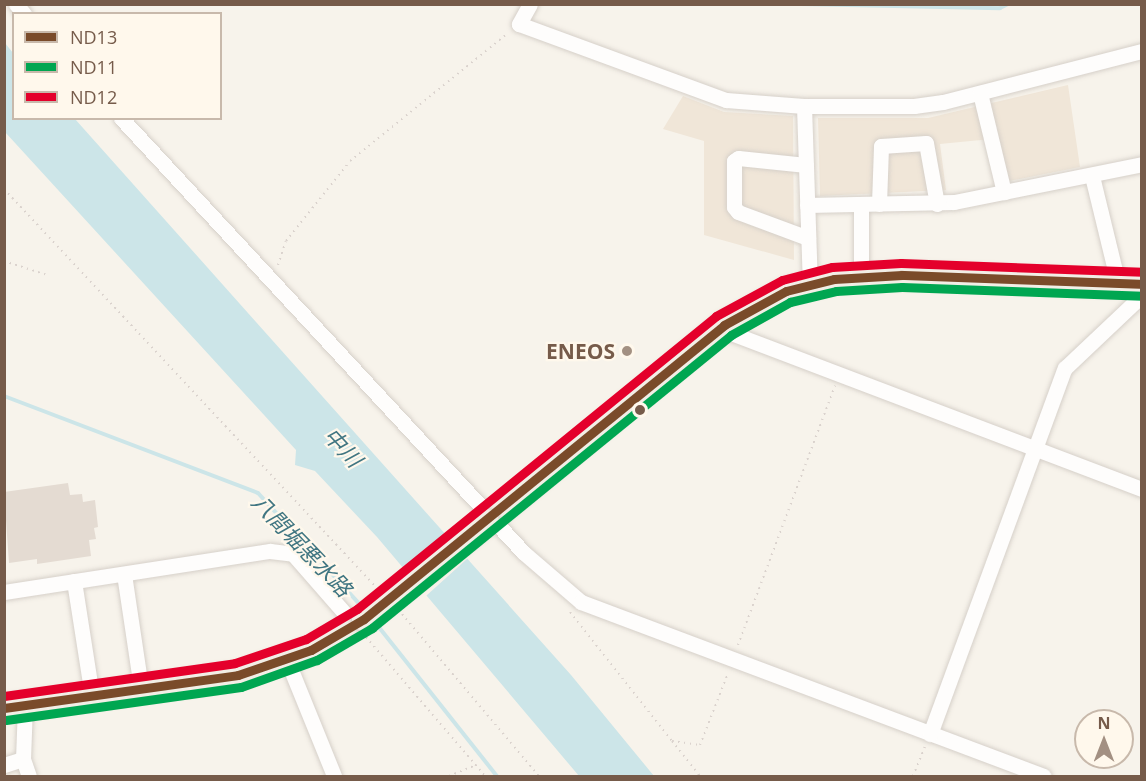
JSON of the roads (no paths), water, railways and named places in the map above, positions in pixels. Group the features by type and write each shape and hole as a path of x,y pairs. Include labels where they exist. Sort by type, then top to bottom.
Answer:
{"main road":[{"path":"15,706 238,675 287,660 359,622 724,325 764,301 810,283 861,276 1130,283"}],"street":[{"path":"530,4 519,24 726,100 804,106 914,106 980,93 1142,51"},
{"path":"980,93 1004,192"},
{"path":"804,106 810,283"},
{"path":"123,120 489,518 581,602 734,657 1043,777"},
{"path":"879,204 881,146 926,143 937,204"},
{"path":"806,165 738,158 734,161 734,207 738,212 808,238"},
{"path":"807,205 937,204 1092,176 1142,164"},
{"path":"930,734 1065,368 1139,298 1130,283 1092,176"},
{"path":"861,205 861,276"},
{"path":"724,325 731,333 840,372 1034,450 1142,489"},
{"path":"4,592 270,551 293,554 359,622"},
{"path":"124,574 141,688"},
{"path":"74,581 92,696"},
{"path":"287,660 334,777"},
{"path":"15,706 23,759 29,777"},
{"path":"4,765 23,759"}],"water":[{"name":"中川","path":"5,43 12,52 12,120 76,120 571,675 654,776 579,776 377,537 315,471 295,465 296,450 5,132"}],"waterway":[{"path":"801,4 1000,8 1008,4"},
{"name":"八間堀悪水路","path":"4,396 258,493 364,609"},
{"name":"八間堀悪水路","path":"374,621 497,776"}],"place":[{"name":"ENEOS","path":"627,351"}]}
